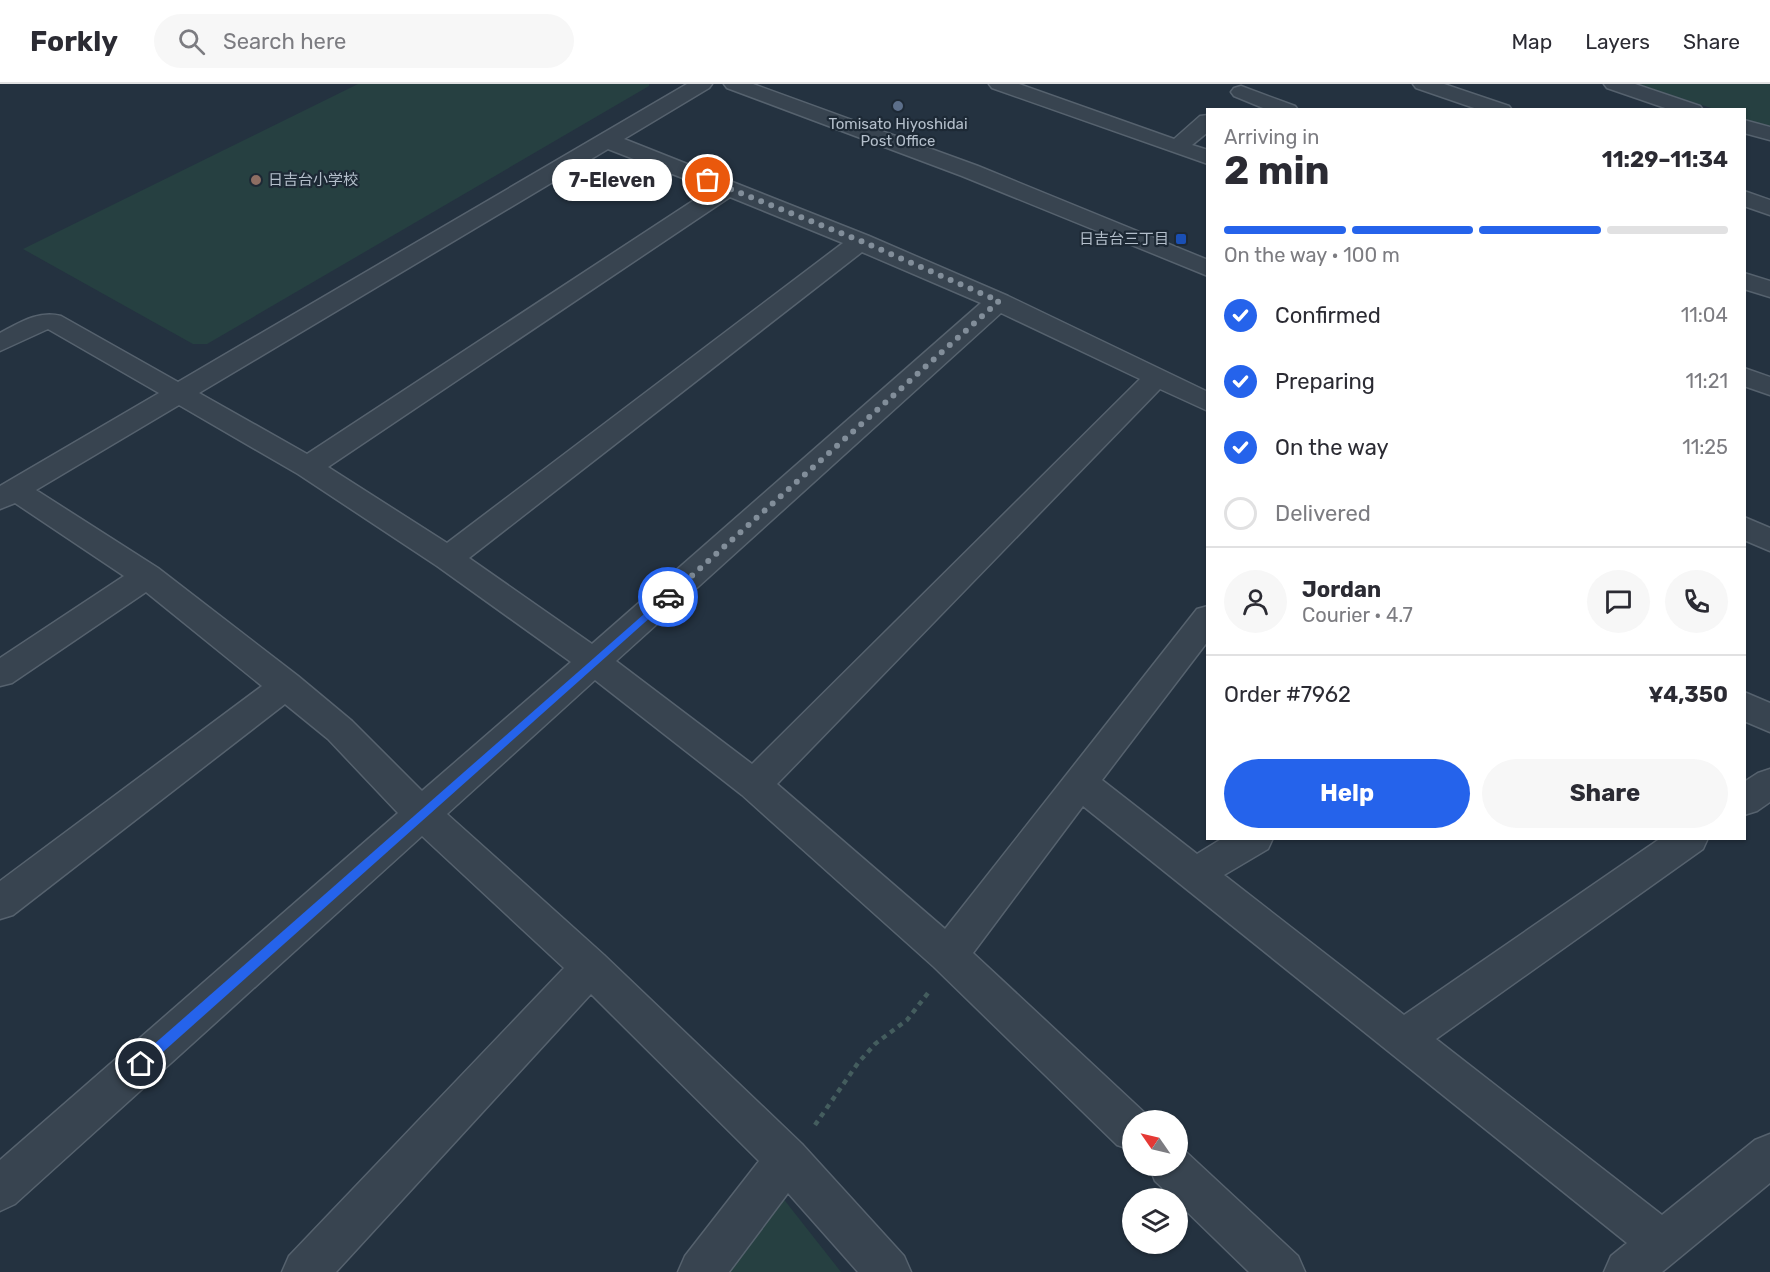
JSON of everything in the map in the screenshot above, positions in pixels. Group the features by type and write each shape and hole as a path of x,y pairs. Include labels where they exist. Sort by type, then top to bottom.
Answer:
{"street":[{"path":"702,84 8,495 147,576 340,730 422,814 590,967 788,1159 888,1272"},
{"path":"734,84 970,171 1206,267"},
{"path":"999,84 1206,157"},
{"path":"1047,101 1069,84"},
{"path":"1423,84 1496,108"},
{"path":"1614,84 1687,108"},
{"path":"1239,93 1282,108"},
{"path":"1177,147 1206,123"},
{"path":"1746,127 1770,134"},
{"path":"608,141 861,241 999,301 1157,376 1206,402"},
{"path":"308,467 728,188"},
{"path":"1746,199 1770,208"},
{"path":"448,558 861,241"},
{"path":"1746,281 1770,290"},
{"path":"0,1189 999,301"},
{"path":"0,344 38,323 52,321 308,467 448,558 594,662 754,785 948,955 1122,1120"},
{"path":"754,785 1157,376"},
{"path":"1746,528 1770,541"},
{"path":"0,674 147,576"},
{"path":"948,955 1206,620"},
{"path":"0,903 286,685"},
{"path":"1746,706 1770,719"},
{"path":"1079,782 1662,1243"},
{"path":"1746,800 1770,783"},
{"path":"1196,874 1252,840"},
{"path":"1404,1038 1687,840"},
{"path":"305,1272 590,967"},
{"path":"1627,1272 1770,1155"},
{"path":"701,1272 788,1159"},
{"path":"1181,1176 1282,1272"}],"path":[{"path":"788,1159 830,1107 858,1063 875,1044 907,1020 928,993 948,955"}],"green space":[{"name":"日吉台小学校","path":"358,84 649,84 649,86 207,344 193,344 23,249"},
{"path":"1638,84 1770,84 1770,128 1746,120 1746,108 1711,108"},
{"path":"782,1197 841,1272 726,1272"}],"way so far":[{"path":"668,597 999,301 861,241 708,180"}],"place":[{"name":"Tomisato Hiyoshidai Post Office","path":"898,106"},
{"name":"日吉台小学校","path":"256,180"},
{"name":"7-Eleven","path":"708,180"},
{"name":"日吉台三丁目","path":"1181,239"}],"route":[{"path":"141,1064 668,597"}]}
